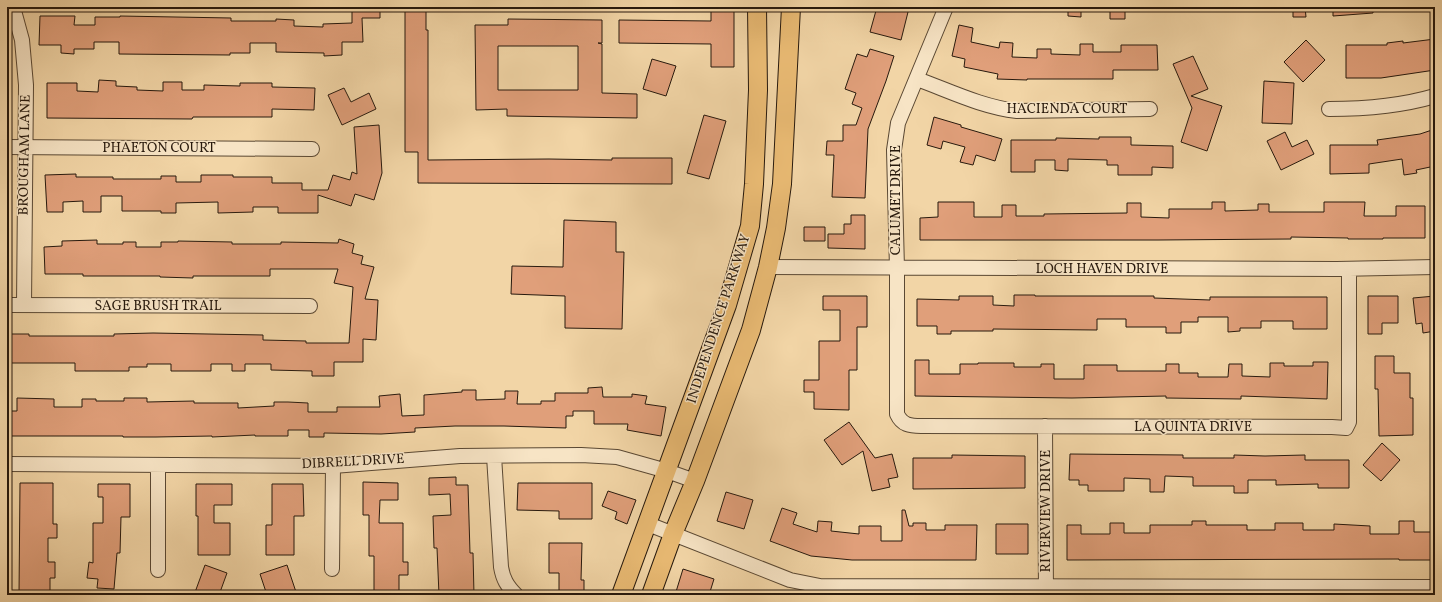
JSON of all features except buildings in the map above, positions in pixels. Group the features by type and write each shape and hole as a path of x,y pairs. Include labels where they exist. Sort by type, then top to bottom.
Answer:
{"main road":[{"name":"INDEPENDENCE PARKWAY","path":"621,595 727,305 750,226 754,184 758,90 757,7"},
{"name":"INDEPENDENCE PARKWAY","path":"651,595 672,534 695,482 751,330 768,267 776,228 782,184 791,7"},
{"path":"739,264 768,267"}],"street":[{"name":"BROUGHAM LANE","path":"13,7 22,40 25,68 26,147 24,305"},
{"name":"CALUMET DRIVE","path":"897,403 897,268 894,150 898,122 946,7"},
{"name":"HACIENDA COURT","path":"917,79 981,103 1002,109 1017,111 1150,109"},
{"path":"1329,109 1355,109 1416,102 1435,96"},
{"name":"PHAETON COURT","path":"7,147 312,149"},
{"name":"LOCH HAVEN DRIVE","path":"768,267 1435,268"},
{"name":"LA QUINTA DRIVE","path":"897,403 897,414 899,419 909,426 1346,428 1349,422 1349,269"},
{"name":"SAGE BRUSH TRAIL","path":"7,305 310,306"},
{"name":"RIVERVIEW DRIVE","path":"1045,426 1046,591"},
{"name":"DIBRELL DRIVE","path":"7,464 333,466 434,457 581,455 617,457 667,471 695,482"},
{"path":"494,456 500,567 503,578 509,588 516,595"},
{"path":"158,465 158,570"},
{"path":"332,569 333,466"},
{"path":"648,524 790,580 820,586 1046,591 1329,591 1435,587"}]}
